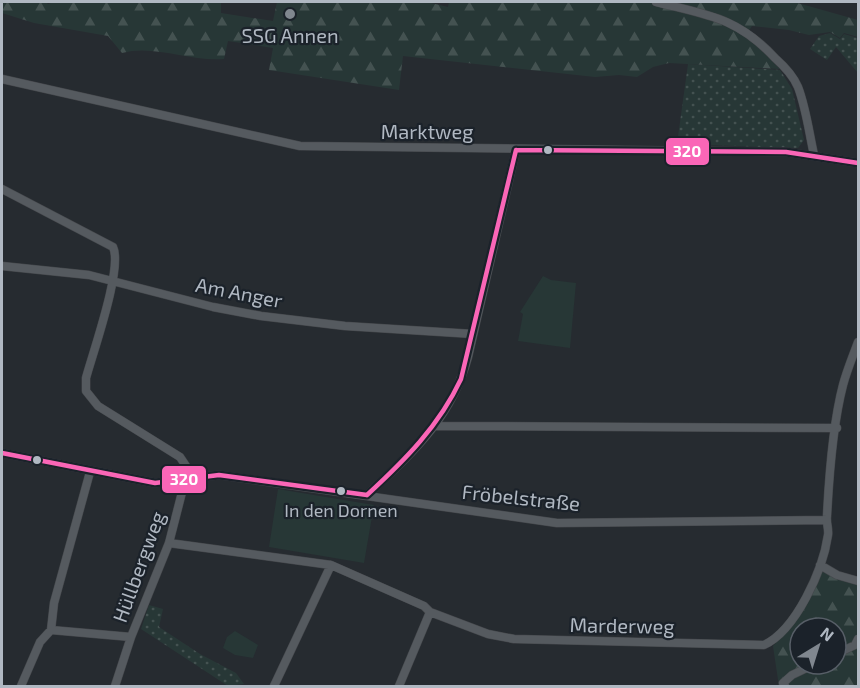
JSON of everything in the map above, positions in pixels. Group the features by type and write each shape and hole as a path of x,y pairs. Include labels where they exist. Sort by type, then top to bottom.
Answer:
{"street":[{"path":"656,2 727,21 745,30 769,50 789,71 798,87 814,154"},
{"name":"Marktweg","path":"2,78 300,146 814,154 858,163"},
{"path":"368,495 436,426 458,390 516,150"},
{"path":"2,189 110,244 116,252 113,280 86,378 86,391 98,406 180,457 188,469 187,480"},
{"name":"Am Anger","path":"2,266 61,270 113,280 213,307 261,316 345,326 473,334"},
{"name":"Marderweg","path":"169,543 331,565 424,606 430,612 488,634 514,639 764,645 776,639 793,621 820,565 828,533 826,520 843,386 858,342"},
{"path":"436,426 837,428"},
{"name":"Fröbelstraße","path":"2,453 154,483 219,475 557,523 826,520"},
{"path":"21,687 40,642 51,630 54,603 90,472"},
{"name":"Hüllbergweg","path":"115,687 131,637 169,543 187,480"},
{"path":"274,687 331,565"},
{"path":"820,565 837,575 858,581"},
{"path":"399,687 430,612"},
{"path":"51,630 131,637"},
{"path":"785,687 783,683 791,676"}],"green space":[{"path":"2,2 46,2 48,4 54,2 221,2 221,13 273,21 277,2 427,2 448,7 449,2 794,2 858,20 858,37 844,33 840,38 830,32 809,35 789,30 752,26 746,35 780,69 669,63 653,67 637,77 619,75 595,77 403,56 399,90 269,70 273,48 228,41 224,59 147,51 122,53 108,36 34,23 2,13"},
{"path":"830,33 840,39 844,34 858,38 858,73 836,47 827,60 810,49 819,36"},
{"path":"688,64 780,70 792,89 804,140 798,148 677,144"},
{"path":"543,276 551,280 576,283 570,348 518,341 523,314 520,312"},
{"path":"278,489 374,505 364,563 269,547"},
{"path":"820,571 858,585 858,686 779,686 773,646 788,630 788,676 848,676 848,616 798,616"},
{"path":"149,605 163,609 159,627 200,654 236,673 244,684 228,686 141,629"},
{"path":"235,631 258,645 253,658 235,655 223,648 227,637"}],"transit line":[{"name":"320","path":"516,150 786,152 858,163"},
{"name":"320","path":"367,495 420,442 442,412 461,379 516,150"},
{"name":"320","path":"2,453 155,483 219,475 367,495"}],"place":[{"name":"SSG Annen","path":"290,14"},
{"name":"In den Dornen","path":"341,491"}]}
